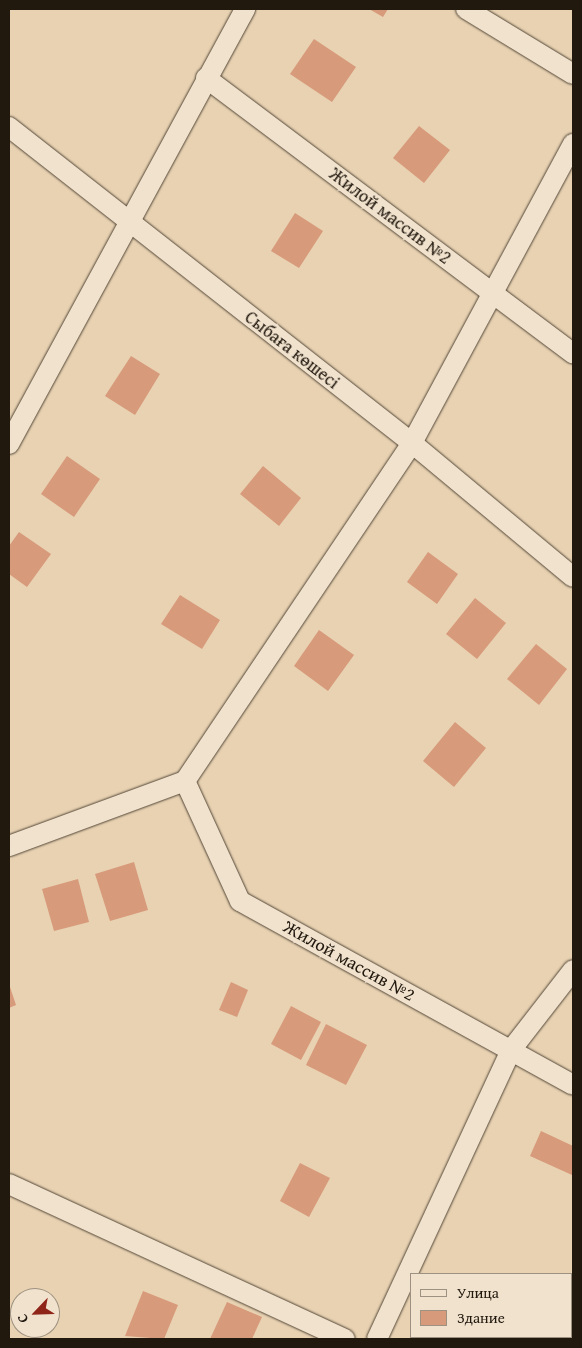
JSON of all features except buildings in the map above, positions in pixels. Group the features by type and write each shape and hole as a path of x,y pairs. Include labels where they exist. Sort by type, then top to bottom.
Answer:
{"street":[{"path":"9,444 127,222 245,9"},
{"path":"466,9 573,74"},
{"name":"Жилой массив №2","path":"206,78 573,354"},
{"name":"Сыбаға көшесі","path":"9,127 127,222 412,442 573,577"},
{"path":"9,846 185,781 412,442 573,144"},
{"name":"Жилой массив №2","path":"185,781 240,901 573,1085"},
{"path":"377,1339 511,1050 573,970"},
{"path":"9,1184 345,1339"}]}
